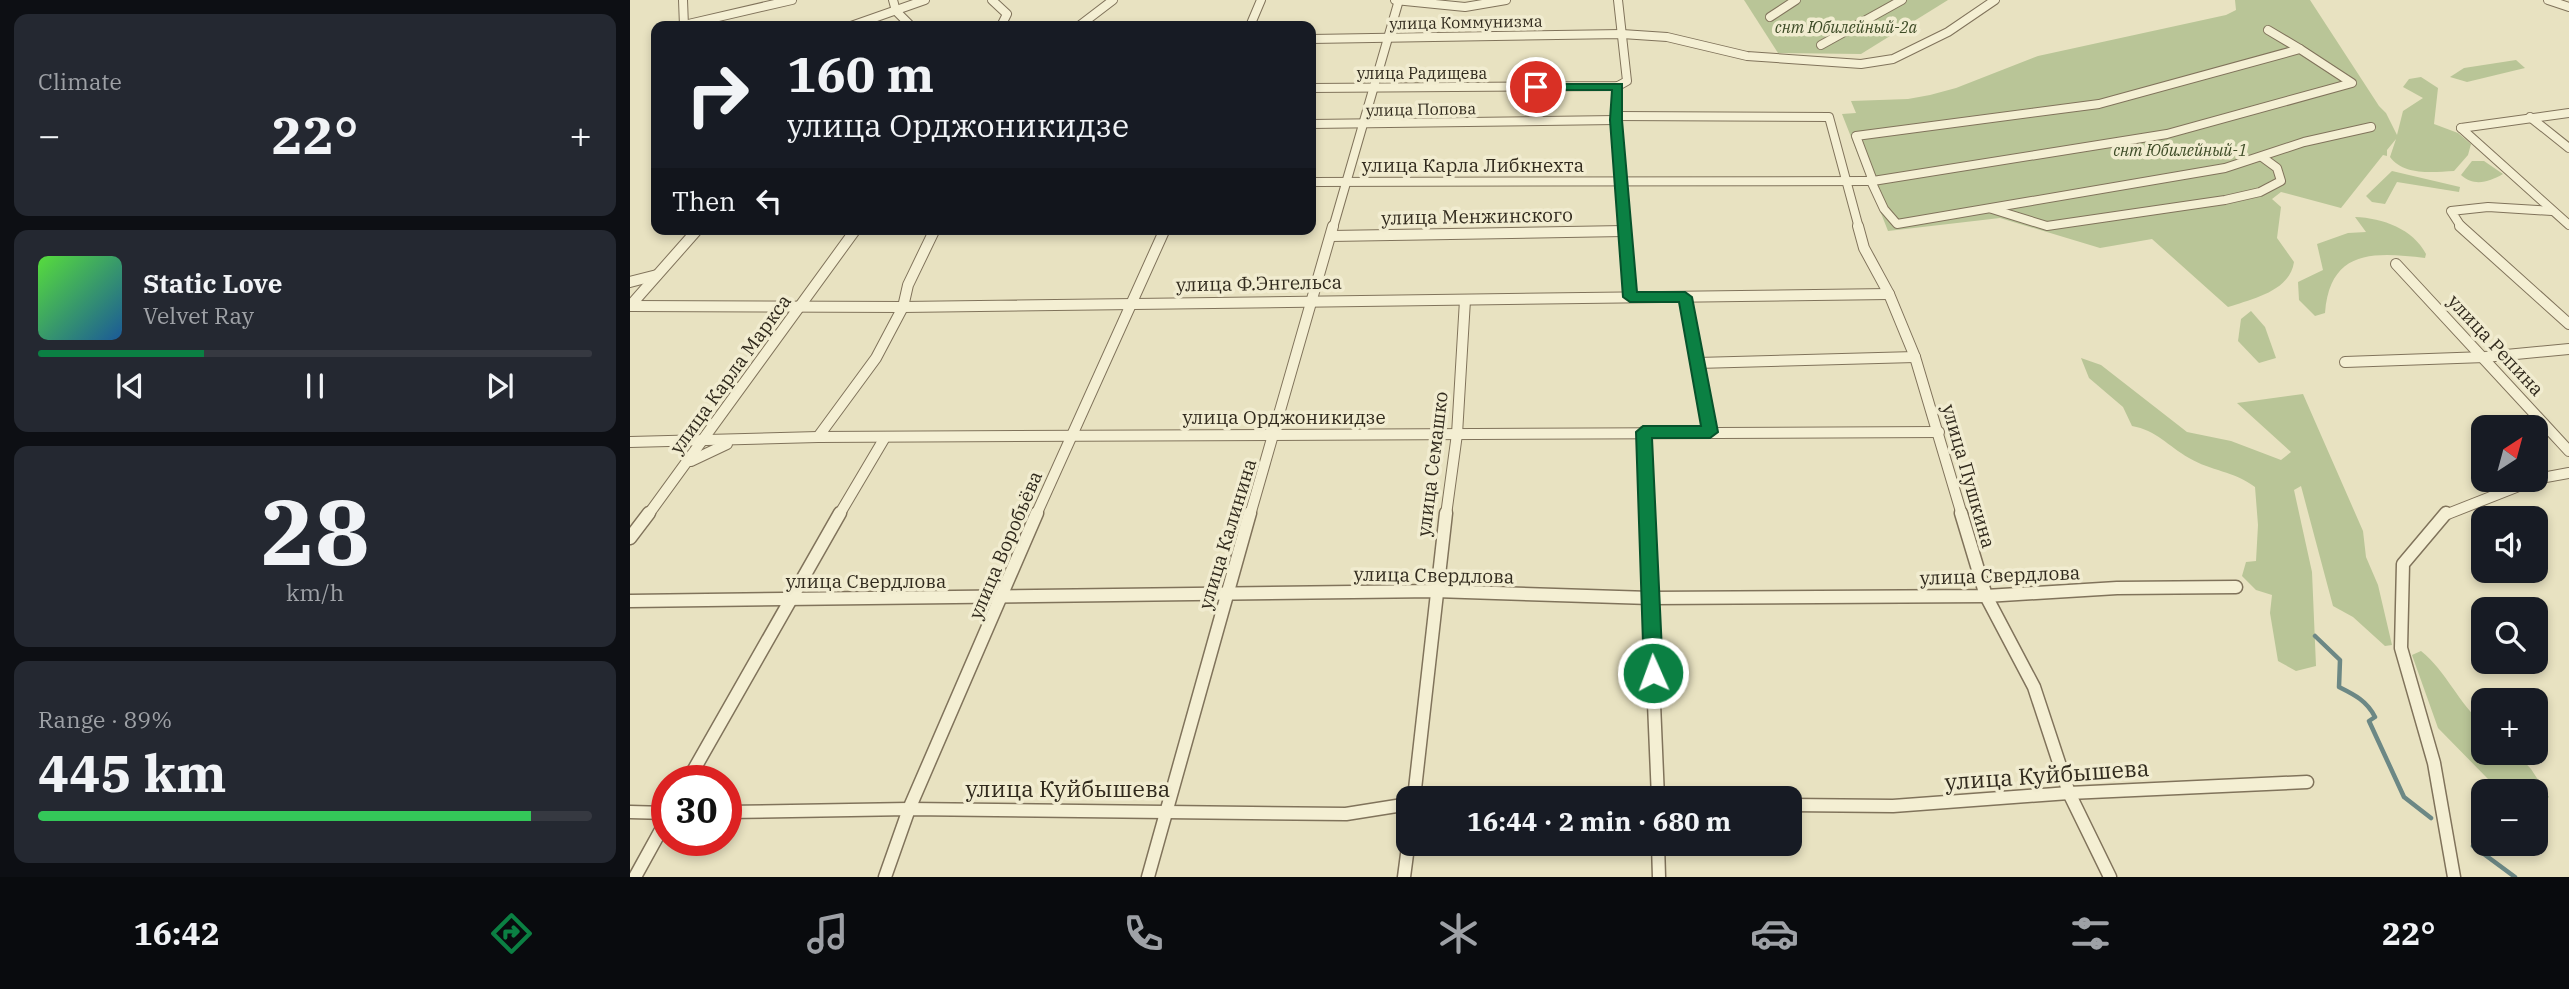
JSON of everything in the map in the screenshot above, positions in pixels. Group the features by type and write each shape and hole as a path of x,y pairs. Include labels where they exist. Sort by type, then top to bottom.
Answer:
{"street":[{"path":"684,0 684,21"},
{"path":"705,21 792,0"},
{"path":"893,0 896,11 906,21"},
{"path":"866,21 925,0"},
{"path":"992,0 1007,14 1004,21"},
{"path":"1096,0 1112,1"},
{"path":"1252,21 1261,0"},
{"path":"1397,0 1437,2 1469,8 1506,0"},
{"name":"улица Калинина","path":"1148,877 1227,592 1348,181 1397,0"},
{"path":"1618,0 1627,81 1618,86 1616,118 1630,297"},
{"path":"1770,17 1796,0"},
{"path":"1821,45 1902,0"},
{"name":"улица Коммунизма","path":"1316,39 1622,34 1667,37 1747,56 1861,64 1893,59 1948,32 1996,0"},
{"path":"2548,0 2569,7"},
{"path":"1086,21 1112,1"},
{"path":"2268,30 2300,49"},
{"path":"2300,49 2099,104 1856,136 1888,219 1897,224 2225,168 2304,142 2371,127"},
{"name":"улица Карла Либкнехта","path":"1316,182 1873,181 2167,134 2352,83 2300,49"},
{"name":"улица Радищева","path":"1316,88 1618,86"},
{"path":"2569,113 2460,128 2569,225"},
{"name":"улица Попова","path":"1316,124 1829,117"},
{"name":"улица Пушкина","path":"1829,117 1864,248 1889,294 1915,357 1986,596 2034,687 2069,793 2110,877"},
{"path":"2530,117 2569,148"},
{"path":"1990,209 2047,226 2225,200 2260,192 2281,181 2277,168 2262,157"},
{"path":"2552,211 2488,207 2451,211 2459,225 2569,324"},
{"name":"улица Менжинского","path":"1331,236 1624,231"},
{"path":"630,306 693,235"},
{"name":"улица Карла Маркса","path":"630,538 704,441 852,235"},
{"path":"818,438 876,358 903,307 908,285 932,235"},
{"name":"улица Воробьёва","path":"885,877 909,809 1070,437 1162,235"},
{"name":"улица Репина","path":"2396,264 2569,451"},
{"path":"630,282 657,275"},
{"name":"улица Ф.Энгельса","path":"630,306 903,307 1889,294"},
{"path":"1685,297 1710,432"},
{"name":"улица Семашко","path":"1415,786 1435,591 1457,433 1465,300"},
{"path":"2345,362 2484,357 2569,349"},
{"path":"1698,363 1915,357"},
{"path":"1643,432 1658,786"},
{"name":"улица Орджоникидзе","path":"630,442 1457,433 1939,432"},
{"path":"696,765 790,598 884,439"},
{"path":"686,464 736,441"},
{"path":"2548,476 2569,472"},
{"path":"2454,877 2434,762 2401,648 2403,564 2446,512 2500,492"},
{"name":"улица Свердлова","path":"630,601 1435,591 1650,598 1986,596 2117,588 2236,587"},
{"name":"улица Куйбышева","path":"1802,805 1894,806 2069,793 2307,782"},
{"name":"улица Куйбышева","path":"742,812 909,809 1346,814 1396,806"},
{"path":"630,812 651,813"},
{"path":"635,877 651,848"},
{"path":"1404,877 1407,856"},
{"path":"1658,856 1659,877"}],"green space":[{"name":"снт Юбилейный-2а","path":"1744,0 1948,0 1861,54 1778,53"},
{"name":"снт Юбилейный-1","path":"2235,0 2310,0 2386,113 2397,135 2403,111 2423,98 2403,87 2409,79 2421,77 2438,88 2434,124 2458,133 2471,144 2468,155 2454,171 2411,170 2390,157 2396,139 2387,150 2387,156 2383,155 2341,208 2281,192 2272,199 2281,207 2277,238 2294,262 2291,272 2278,287 2228,307 2152,239 2100,248 2000,218 1888,231 1842,114 1856,113 1851,101 1908,99 1930,95 1956,88 2038,56 2226,15 2236,10"},
{"path":"2516,60 2525,68 2467,82 2450,77 2464,68"},
{"path":"2472,161 2484,161 2503,174 2487,181 2466,179 2461,175"},
{"path":"2392,171 2460,187 2459,192 2397,182 2385,204 2372,202 2366,196"},
{"path":"2355,217 2396,226 2420,245 2426,254 2425,258 2389,255 2358,259 2345,266 2336,277 2329,292 2325,313 2315,316 2299,300 2298,282 2323,270 2317,244 2348,233 2366,232"},
{"path":"2251,311 2265,327 2276,358 2259,363 2238,341 2241,319"},
{"path":"2081,358 2101,365 2187,432 2231,441 2281,460 2291,452 2237,403 2303,394 2363,531 2366,557 2378,585 2392,645 2385,646 2353,617 2333,606 2301,486 2294,490 2312,572 2316,666 2296,671 2278,661 2270,613 2272,595 2256,590 2242,576 2246,562 2256,561 2258,525 2255,487 2197,462 2155,435 2132,426 2123,407 2089,378"},
{"path":"2421,651 2430,659 2471,713 2471,762 2438,728 2412,655"},
{"path":"2474,765 2527,765 2537,779 2488,779"}],"waterway":[{"path":"2315,636 2340,660 2339,687 2355,696 2372,711 2375,717 2369,721 2404,797 2431,818"},
{"path":"2487,856 2515,877"}],"route":[{"path":"1536,87 1618,86 1616,120 1630,297 1685,297 1710,432 1643,432 1653,673"}]}
